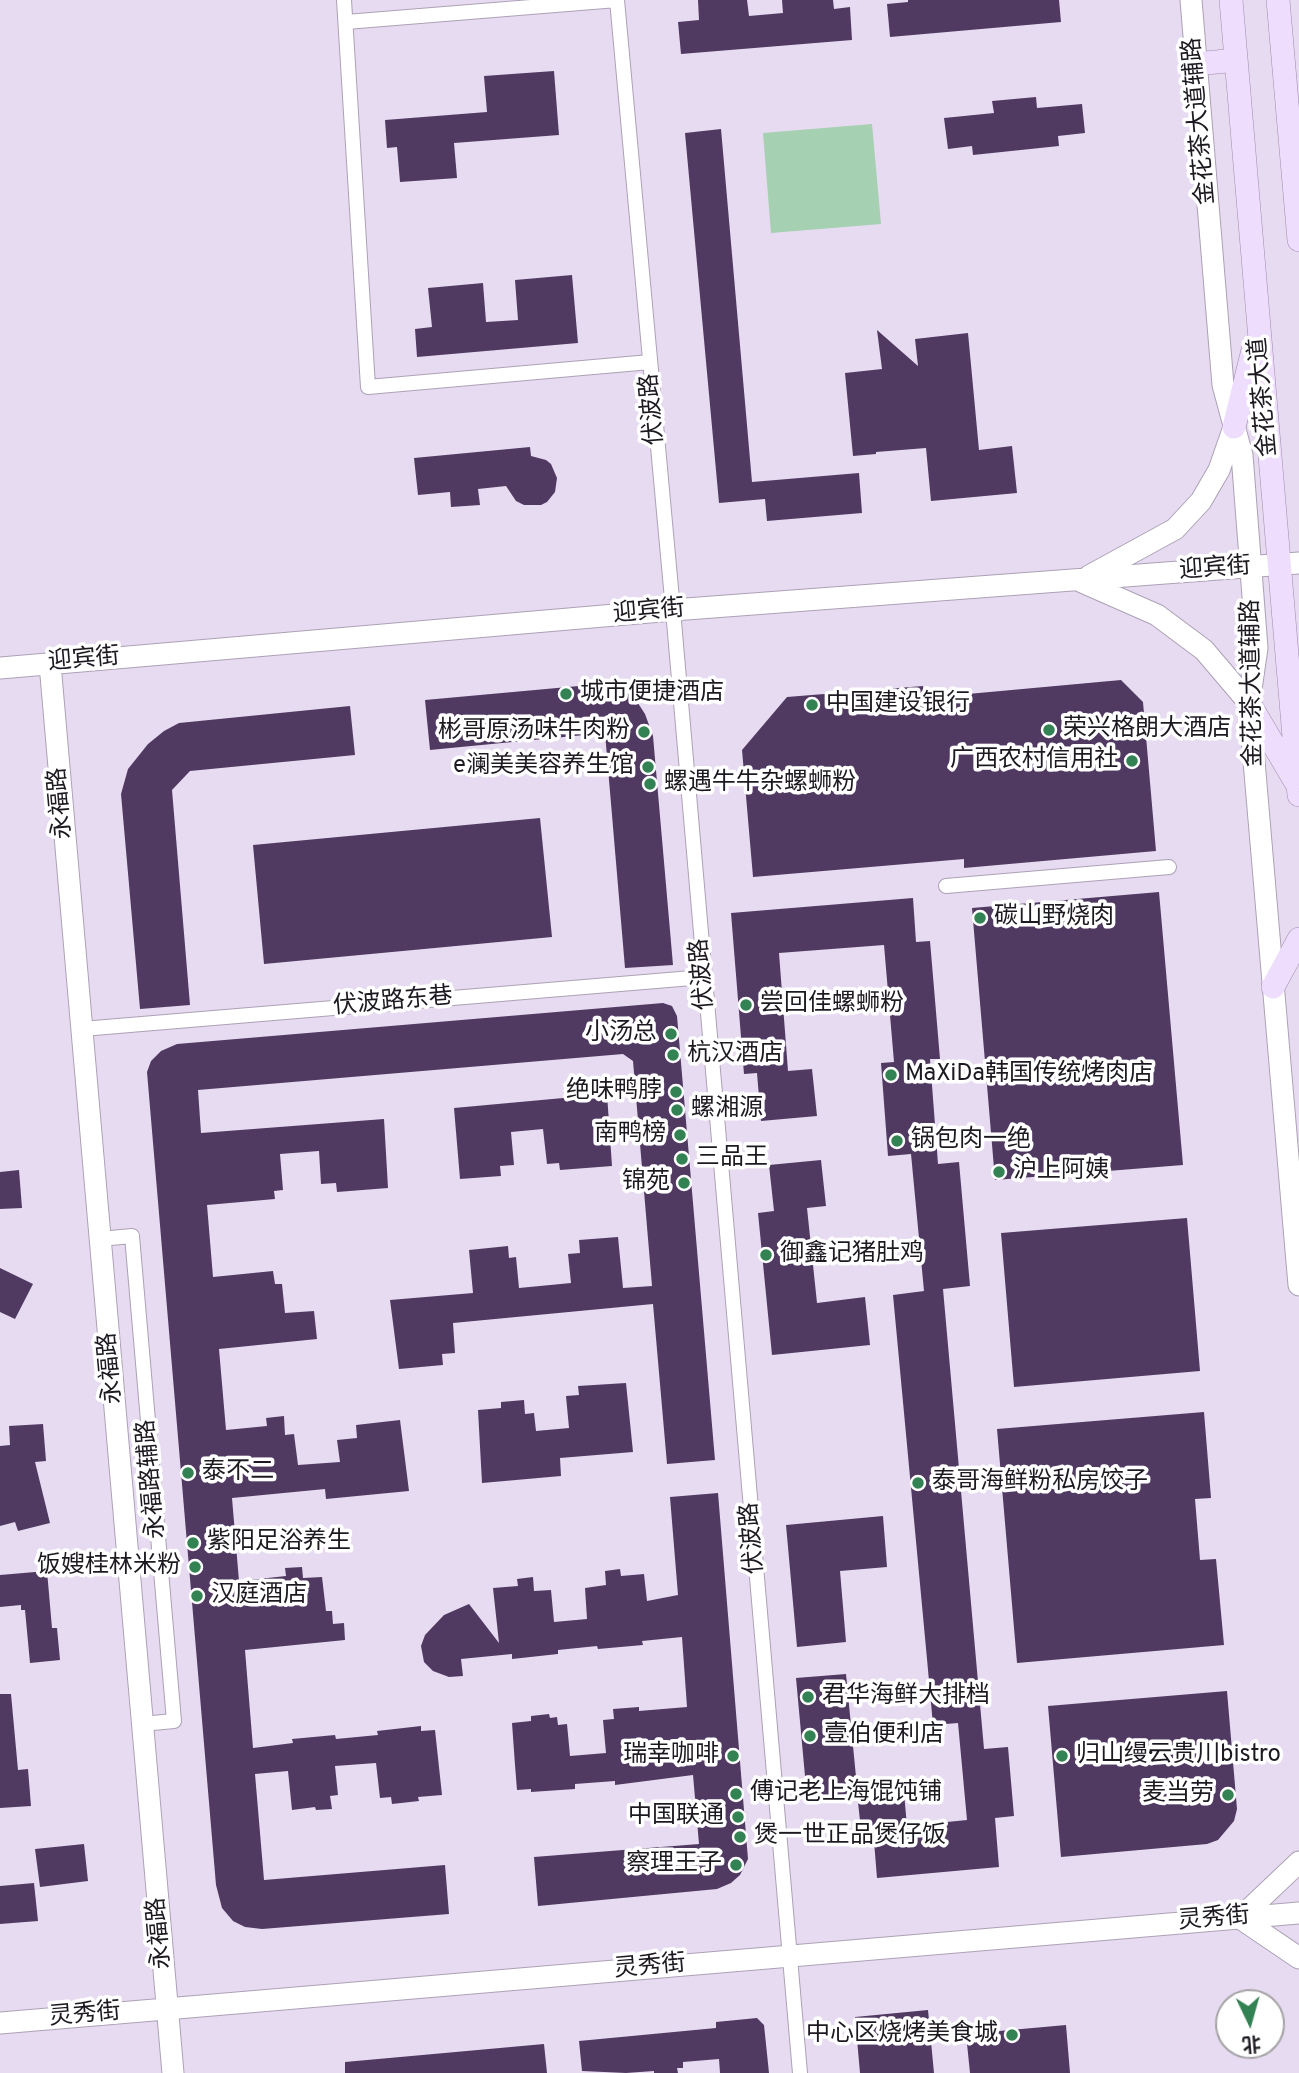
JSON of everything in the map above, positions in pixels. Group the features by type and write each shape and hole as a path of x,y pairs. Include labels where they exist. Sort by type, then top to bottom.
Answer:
{"main road":[{"name":"金花茶大道辅路","path":"1191,0 1223,385 1242,455 1257,648 1250,703 1299,1285"},
{"name":"金花茶大道","path":"1231,0 1259,326 1289,564 1299,794"},
{"path":"1278,0 1295,143 1299,240"},
{"path":"1196,64 1236,60"},
{"path":"1080,581 1175,529 1201,501 1219,470 1234,427 1259,326"},
{"name":"迎宾街","path":"0,668 673,610 1289,564"},
{"path":"1080,581 1157,615 1204,650 1250,703 1298,787"},
{"name":"永福路","path":"50,664 173,2073"},
{"path":"1273,987 1299,939"},
{"path":"1299,1862 1240,1918 1299,1958"},
{"name":"灵秀街","path":"0,2024 1299,1913"}],"street":[{"path":"344,0 368,387 650,362"},
{"path":"346,22 617,0"},
{"name":"伏波路","path":"617,0 673,610 800,2073"},
{"path":"946,886 1169,867"},
{"name":"伏波路东巷","path":"82,1029 704,977"},
{"name":"永福路辅路","path":"100,1239 132,1236 157,1523 174,1721 142,1724"}],"green space":[{"path":"872,124 881,224 771,233 763,133"}],"building":[{"path":"698,0 747,0 749,16 783,13 782,0 833,0 834,9 850,7 852,40 681,54 678,22 699,20"},
{"path":"908,0 1059,0 1061,22 890,37 887,4"},
{"path":"554,71 559,135 454,143 457,178 400,182 397,147 387,148 385,120 487,112 484,76"},
{"path":"1036,97 1037,108 1082,104 1085,133 1058,136 1059,146 973,155 972,146 948,149 944,118 994,113 992,101"},
{"path":"721,129 752,482 859,473 862,513 767,521 765,499 719,503 685,133"},
{"path":"572,275 578,343 417,357 415,329 432,327 428,288 483,283 486,322 518,320 515,280"},
{"path":"877,330 918,366 915,339 968,333 979,450 1012,446 1017,493 931,501 926,448 853,456 845,373 882,369"},
{"path":"530,447 531,456 551,464 557,478 555,492 541,505 524,505 516,501 506,486 478,489 480,505 451,507 450,492 418,495 414,458"},
{"path":"1121,680 1143,702 1156,851 964,868 964,859 753,877 742,750 787,697 923,686 924,698"},
{"path":"614,685 634,697 645,714 653,736 673,965 625,968 605,733 430,750 425,700"},
{"path":"350,706 355,755 190,771 172,790 190,1005 140,1009 121,794 128,769 148,744 179,723"},
{"path":"540,818 552,937 264,964 253,845"},
{"path":"1159,892 1183,1165 995,1180 972,908"},
{"path":"913,898 916,942 930,941 940,1059 930,1059 938,1164 959,1162 970,1286 943,1289 984,1749 1008,1747 1014,1816 995,1818 999,1867 877,1878 873,1829 861,1830 857,1793 807,1798 796,1678 846,1674 857,1787 903,1782 907,1826 967,1820 958,1723 933,1725 893,1295 924,1291 911,1154 888,1156 881,1063 894,1062 884,945 779,953 788,1071 812,1069 817,1116 761,1121 757,1073 744,1074 731,913"},
{"path":"663,1003 672,1006 677,1016 715,1460 667,1464 653,1304 453,1323 455,1353 442,1354 443,1365 399,1369 390,1300 473,1293 469,1250 508,1246 509,1258 516,1257 519,1288 571,1283 568,1254 580,1253 579,1240 618,1237 623,1288 652,1286 633,1061 623,1054 198,1090 201,1133 384,1119 388,1188 337,1192 336,1183 321,1184 319,1151 280,1154 283,1190 274,1191 275,1199 207,1205 213,1277 273,1271 275,1284 282,1284 285,1313 314,1311 317,1339 219,1349 226,1430 267,1426 266,1418 284,1416 285,1435 294,1434 298,1465 340,1462 337,1440 357,1438 356,1425 400,1420 409,1491 326,1499 325,1489 232,1498 239,1581 286,1576 285,1568 302,1567 303,1578 322,1577 326,1611 332,1611 333,1624 344,1623 345,1640 245,1650 253,1748 293,1743 292,1739 378,1735 377,1731 421,1726 421,1731 435,1730 442,1795 418,1797 419,1801 392,1804 391,1797 380,1798 376,1763 335,1766 338,1795 330,1796 332,1809 316,1810 315,1807 292,1810 288,1771 255,1774 264,1880 445,1865 449,1914 262,1929 245,1927 233,1921 222,1908 216,1885 147,1072 151,1061 161,1051 177,1044"},
{"path":"607,1094 612,1166 560,1170 559,1163 547,1164 543,1129 511,1132 514,1165 500,1166 501,1176 460,1179 454,1108"},
{"path":"821,1160 826,1206 807,1208 817,1303 865,1297 870,1345 772,1355 758,1213 774,1211 769,1165"},
{"path":"19,1170 22,1208 0,1209 0,1172"},
{"path":"1187,1218 1200,1371 1014,1387 1001,1233"},
{"path":"0,1268 33,1284 15,1319 0,1312"},
{"path":"626,1383 633,1452 560,1458 561,1476 482,1483 478,1410 501,1408 501,1402 524,1400 525,1414 534,1413 536,1431 569,1428 566,1396 579,1395 578,1386"},
{"path":"1204,1412 1211,1498 1195,1499 1200,1560 1216,1559 1224,1645 1017,1663 997,1429"},
{"path":"43,1424 46,1461 35,1462 50,1523 18,1531 15,1522 0,1526 0,1446 10,1445 9,1426"},
{"path":"718,1493 748,1859 740,1875 731,1883 717,1889 538,1906 534,1857 699,1844 693,1775 615,1785 615,1781 575,1784 575,1789 531,1792 531,1789 517,1790 512,1723 531,1721 531,1716 549,1714 550,1718 557,1717 558,1725 567,1724 570,1756 606,1753 603,1720 614,1719 613,1709 639,1707 639,1711 687,1707 682,1637 642,1641 643,1645 558,1650 558,1654 512,1659 512,1654 461,1659 463,1676 449,1677 433,1671 424,1662 421,1646 425,1635 444,1615 469,1604 499,1643 493,1588 518,1586 517,1579 533,1577 534,1591 551,1590 554,1622 587,1619 585,1588 606,1585 605,1571 620,1569 621,1576 644,1574 647,1601 678,1595 670,1497"},
{"path":"883,1516 887,1567 840,1571 846,1642 797,1647 786,1525"},
{"path":"47,1571 52,1628 57,1628 60,1660 30,1663 25,1610 21,1610 21,1605 0,1607 0,1575"},
{"path":"1227,1691 1237,1809 1234,1821 1218,1840 1207,1844 1061,1857 1048,1706"},
{"path":"0,1694 11,1694 18,1770 28,1769 31,1806 0,1808"},
{"path":"84,1844 88,1881 40,1887 35,1849"},
{"path":"34,1883 38,1921 0,1924 0,1886"},
{"path":"928,2010 934,2073 860,2073 855,2017"},
{"path":"757,2018 764,2025 769,2073 720,2073 719,2059 683,2062 683,2068 677,2068 678,2073 582,2071 579,2041 716,2028 716,2022"},
{"path":"1066,2025 1070,2073 970,2073 966,2034"},
{"path":"544,2044 547,2073 345,2073 345,2062"}],"place":[{"name":"城市便捷酒店","path":"566,694"},
{"name":"中国建设银行","path":"812,705"},
{"name":"荣兴格朗大酒店","path":"1049,730"},
{"name":"彬哥原汤味牛肉粉","path":"644,732"},
{"name":"广西农村信用社","path":"1132,761"},
{"name":"e澜美美容养生馆","path":"648,767"},
{"name":"螺遇牛牛杂螺蛳粉","path":"650,784"},
{"name":"碳山野烧肉","path":"980,918"},
{"name":"尝回佳螺蛳粉","path":"746,1005"},
{"name":"小汤总","path":"671,1034"},
{"name":"杭汉酒店","path":"673,1055"},
{"name":"MaXiDa韩国传统烤肉店","path":"891,1075"},
{"name":"绝味鸭脖","path":"676,1092"},
{"name":"螺湘源","path":"677,1110"},
{"name":"南鸭榜","path":"680,1135"},
{"name":"锅包肉一绝","path":"897,1141"},
{"name":"三品王","path":"682,1159"},
{"name":"沪上阿姨","path":"999,1172"},
{"name":"锦苑","path":"684,1183"},
{"name":"御鑫记猪肚鸡","path":"766,1255"},
{"name":"泰不二","path":"188,1473"},
{"name":"泰哥海鲜粉私房饺子","path":"918,1483"},
{"name":"紫阳足浴养生","path":"193,1543"},
{"name":"饭嫂桂林米粉","path":"195,1567"},
{"name":"汉庭酒店","path":"197,1596"},
{"name":"君华海鲜大排档","path":"808,1697"},
{"name":"壹伯便利店","path":"810,1736"},
{"name":"瑞幸咖啡","path":"733,1756"},
{"name":"归山缦·云贵川bistro","path":"1062,1756"},
{"name":"傅记老上海馄饨铺","path":"736,1794"},
{"name":"麦当劳","path":"1228,1795"},
{"name":"中国联通","path":"738,1817"},
{"name":"煲一世正品煲仔饭","path":"740,1837"},
{"name":"察理王子","path":"736,1865"},
{"name":"中心区烧烤美食城","path":"1012,2035"}]}
